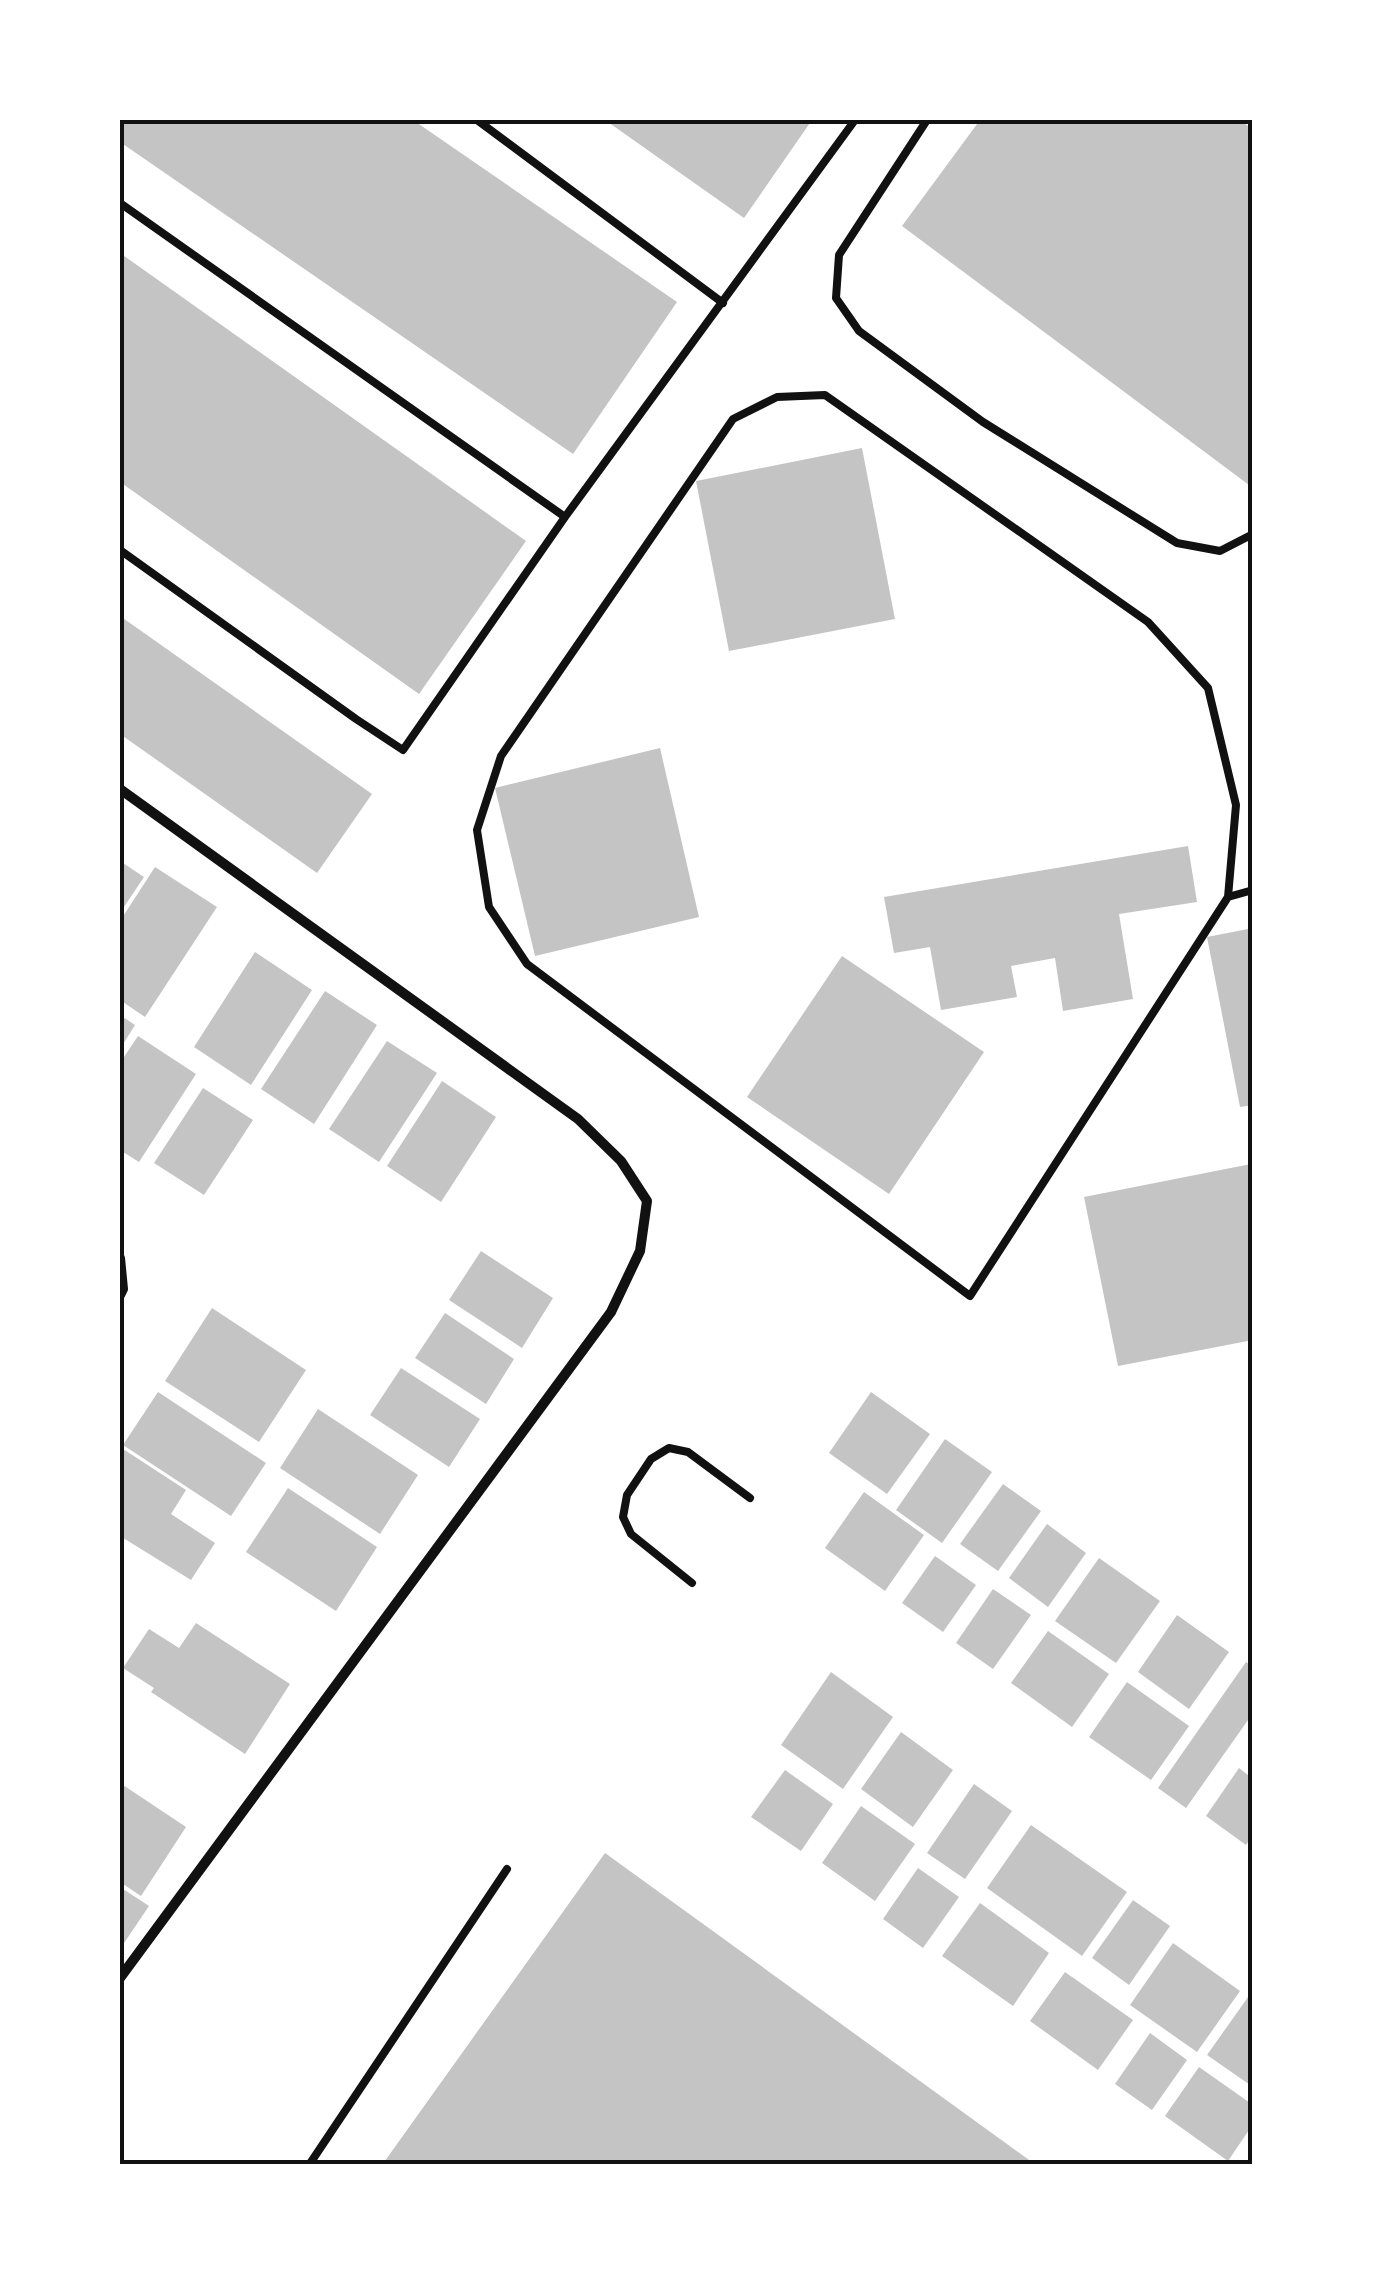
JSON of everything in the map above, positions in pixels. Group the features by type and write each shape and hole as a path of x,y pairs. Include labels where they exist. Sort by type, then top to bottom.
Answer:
{"street":[{"path":"120,790 578,1118 622,1161 647,1201 640,1251 611,1312 120,1978"},
{"path":"120,1258 120,1295"}],"lane":[{"path":"477,120 722,303"},
{"path":"120,550 403,750 564,517 856,120"},
{"path":"927,120 839,256 836,298 859,332 983,422 1177,543 1220,551 1253,534"},
{"path":"120,203 564,517"},
{"path":"1228,896 1236,805 1208,688 1148,622 824,395 777,397 733,420 502,756 477,830 489,908 527,964 970,1296 1228,896 1253,890"},
{"path":"692,1582 631,1534 623,1516 627,1496 651,1459 668,1448 688,1452 750,1498"},
{"path":"309,2165 507,1869"}],"building":[{"path":"120,120 413,120 677,302 573,454 120,142"},
{"path":"605,120 812,120 744,218"},
{"path":"980,120 1240,120 1253,130 1253,488 902,226"},
{"path":"120,253 526,541 419,694 120,482"},
{"path":"862,448 895,619 729,651 696,481"},
{"path":"120,616 372,794 317,873 120,734"},
{"path":"660,748 699,917 535,956 495,788"},
{"path":"1188,846 1197,902 1119,914 1133,999 1063,1011 1055,958 1011,966 1017,997 941,1010 930,947 894,953 884,897"},
{"path":"120,861 144,877 120,913"},
{"path":"155,867 217,907 145,1017 120,1000 120,921"},
{"path":"1253,928 1253,1105 1240,1107 1207,937"},
{"path":"255,952 312,990 251,1085 194,1047"},
{"path":"842,956 984,1052 889,1194 747,1097"},
{"path":"325,991 377,1025 314,1124 261,1089"},
{"path":"120,1015 135,1025 120,1049"},
{"path":"138,1036 196,1074 139,1162 120,1150 120,1063"},
{"path":"387,1041 437,1073 379,1162 329,1129"},
{"path":"442,1081 496,1117 441,1202 387,1166"},
{"path":"203,1088 253,1120 204,1195 154,1163"},
{"path":"1251,1164 1253,1340 1118,1366 1084,1197"},
{"path":"481,1251 553,1298 522,1348 449,1300"},
{"path":"212,1308 306,1370 259,1442 165,1381"},
{"path":"445,1313 514,1359 486,1404 415,1358"},
{"path":"401,1368 480,1419 449,1467 370,1415"},
{"path":"158,1392 266,1463 231,1516 123,1445"},
{"path":"871,1392 930,1434 887,1494 829,1453"},
{"path":"318,1409 418,1475 380,1534 280,1468"},
{"path":"945,1439 992,1472 942,1543 896,1510"},
{"path":"120,1447 186,1490 171,1514 215,1543 191,1580 120,1536"},
{"path":"1003,1484 1041,1511 998,1571 960,1544"},
{"path":"288,1488 377,1547 336,1611 246,1552"},
{"path":"864,1492 924,1535 885,1591 825,1548"},
{"path":"1047,1524 1086,1553 1048,1607 1009,1578"},
{"path":"935,1556 976,1585 943,1632 902,1603"},
{"path":"1099,1558 1160,1601 1116,1663 1055,1621"},
{"path":"993,1589 1031,1615 993,1669 956,1643"},
{"path":"1177,1615 1229,1652 1189,1709 1138,1672"},
{"path":"196,1623 290,1684 245,1754 151,1692 154,1688 123,1668 149,1629 179,1648"},
{"path":"1048,1631 1109,1674 1072,1727 1011,1683"},
{"path":"1246,1662 1253,1667 1253,1713 1186,1808 1158,1788"},
{"path":"831,1672 893,1717 843,1789 781,1745"},
{"path":"1127,1682 1189,1726 1151,1780 1089,1737"},
{"path":"901,1732 953,1770 913,1827 861,1789"},
{"path":"1239,1768 1253,1779 1253,1835 1246,1845 1206,1816"},
{"path":"785,1770 833,1804 801,1851 751,1817"},
{"path":"120,1783 186,1827 141,1896 120,1882"},
{"path":"974,1784 1012,1811 965,1879 927,1853"},
{"path":"861,1806 915,1844 875,1901 822,1863"},
{"path":"1031,1825 1127,1892 1082,1956 987,1888"},
{"path":"605,1853 1036,2165 382,2165"},
{"path":"918,1868 959,1897 923,1948 883,1919"},
{"path":"120,1887 149,1906 120,1949"},
{"path":"1133,1900 1170,1926 1129,1985 1092,1958"},
{"path":"980,1903 1049,1953 1013,2006 942,1956"},
{"path":"1173,1943 1240,1991 1197,2052 1130,2005"},
{"path":"1065,1972 1133,2020 1098,2070 1030,2021"},
{"path":"1253,1990 1253,2087 1207,2055"},
{"path":"1150,2033 1187,2060 1152,2110 1115,2084"},
{"path":"1199,2067 1253,2105 1253,2124 1228,2161 1165,2116"}]}
